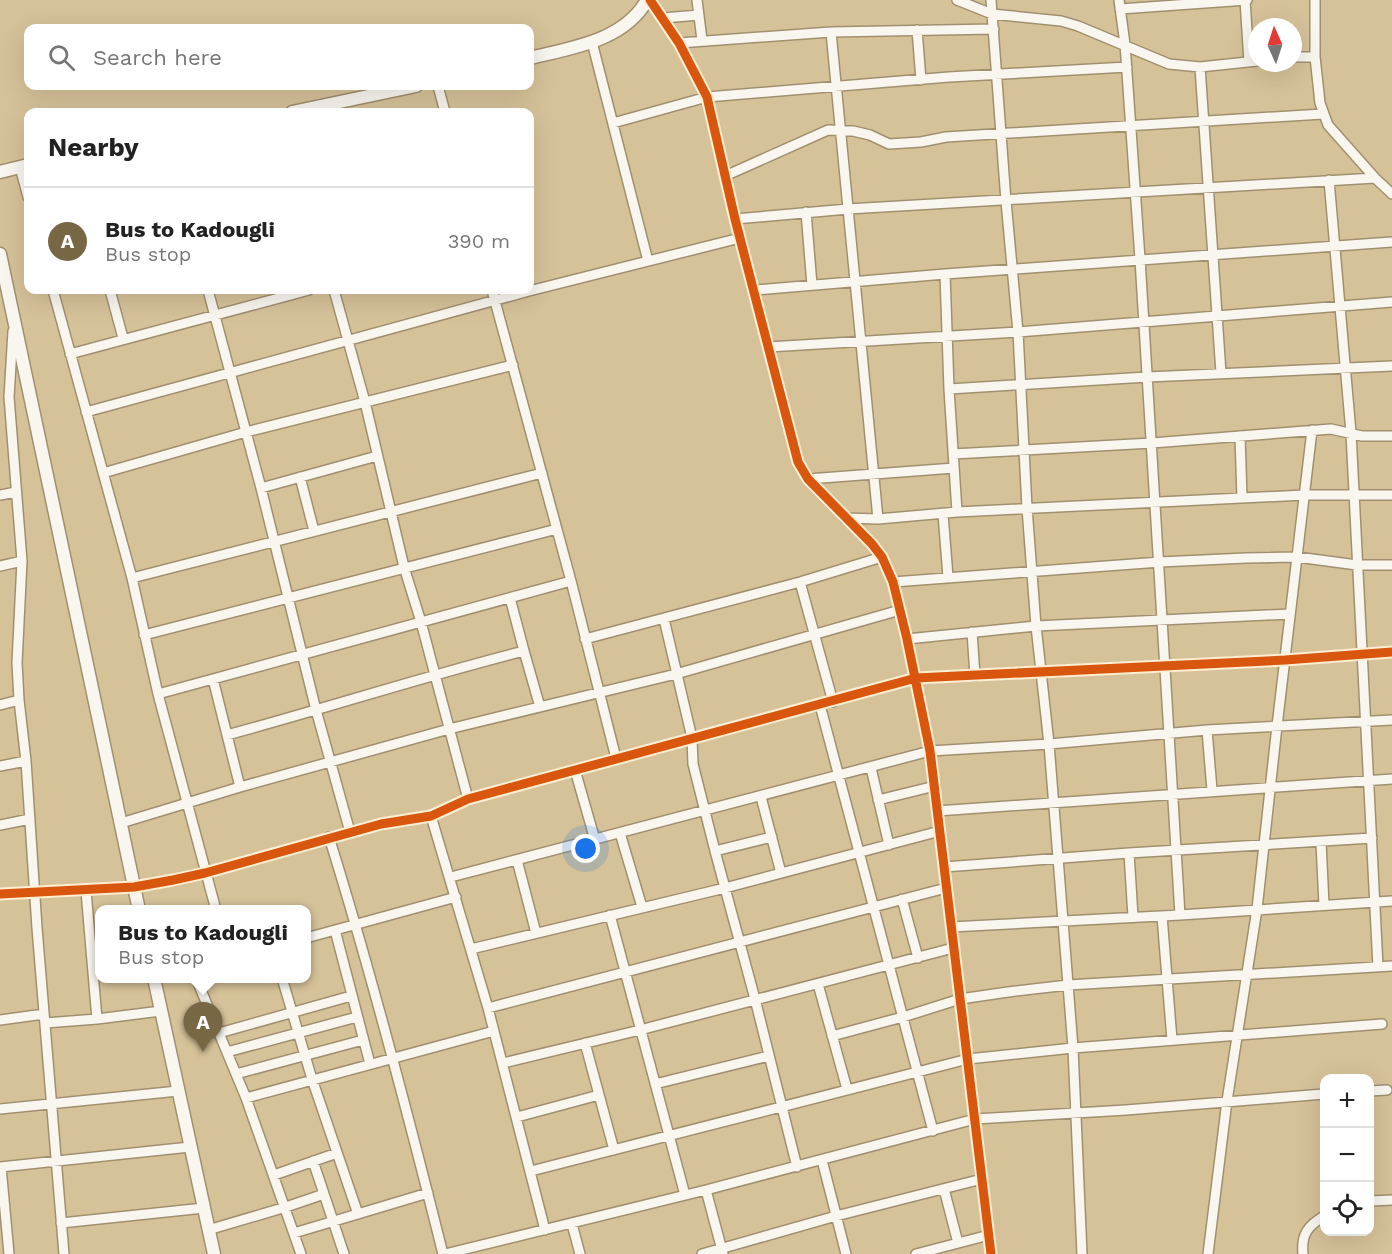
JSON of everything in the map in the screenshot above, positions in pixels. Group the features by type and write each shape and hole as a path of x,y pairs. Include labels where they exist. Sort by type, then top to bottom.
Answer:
{"main road":[{"path":"534,57 592,42 623,26 638,14 649,0"},
{"path":"311,108 397,90"},
{"path":"0,172 24,166"},
{"path":"0,254 3,278 14,320 138,905"},
{"path":"157,983 214,1254"}],"street":[{"path":"649,0 680,43 707,97 735,219 798,462 808,479 882,557 893,582 916,678 935,786 991,1254"},
{"path":"697,0 702,40"},
{"path":"957,0 992,14 1061,21 1125,44 1168,64 1200,67 1248,62"},
{"path":"991,0 1018,332 1036,626 1073,1048 1082,1254"},
{"path":"1180,915 1140,259 1127,67 1119,4 1246,0 1248,18"},
{"path":"1315,0 1315,57 1323,114 1328,125 1392,194"},
{"path":"663,18 699,15"},
{"path":"680,43 831,32 994,29"},
{"path":"917,30 921,80"},
{"path":"831,32 878,519"},
{"path":"592,42 648,261"},
{"path":"1302,57 1315,57"},
{"path":"613,123 707,97 1127,67"},
{"path":"1200,67 1221,373"},
{"path":"439,90 444,108"},
{"path":"725,177 818,133 840,129 870,135 890,144 921,142 946,137 1323,114"},
{"path":"735,219 848,209 1375,178"},
{"path":"1329,180 1351,433 1378,967"},
{"path":"806,212 812,285"},
{"path":"534,290 740,238"},
{"path":"755,290 1140,259 1392,242"},
{"path":"945,274 957,512"},
{"path":"54,294 132,578 158,694 215,905"},
{"path":"111,294 123,338"},
{"path":"208,294 350,832"},
{"path":"70,354 293,294"},
{"path":"335,294 365,402 404,567 421,622 468,800"},
{"path":"493,294 616,758"},
{"path":"86,412 519,294"},
{"path":"768,347 1144,323 1392,302"},
{"path":"14,320 9,398 22,561 17,663 64,1254"},
{"path":"103,473 246,432 513,365"},
{"path":"950,389 1221,373 1392,366"},
{"path":"0,387 9,398"},
{"path":"953,454 1152,443 1335,428 1365,436 1392,436"},
{"path":"1208,1254 1227,1101 1257,909 1312,430"},
{"path":"0,433 12,431"},
{"path":"1240,436 1242,498"},
{"path":"261,488 377,456"},
{"path":"808,479 954,468"},
{"path":"132,578 542,473"},
{"path":"300,477 314,531"},
{"path":"0,495 16,492"},
{"path":"845,518 878,519 1027,508 1304,495 1392,495"},
{"path":"943,514 948,577"},
{"path":"144,635 557,529"},
{"path":"585,639 800,582 882,557"},
{"path":"893,582 1160,562 1297,557 1358,565 1392,565"},
{"path":"0,566 22,561"},
{"path":"158,694 571,581"},
{"path":"800,582 833,702"},
{"path":"510,598 540,707"},
{"path":"120,823 331,761 449,729 676,674 816,636 900,610"},
{"path":"907,639 1036,626 1290,614"},
{"path":"664,619 692,738 692,755 705,811 755,999 796,1167"},
{"path":"972,632 975,676"},
{"path":"227,735 435,674 524,651"},
{"path":"0,894 134,887 205,873 329,837 381,824 431,816 468,800 916,678 1285,660 1392,652"},
{"path":"213,679 240,787"},
{"path":"0,705 19,700"},
{"path":"820,705 933,1131"},
{"path":"451,877 930,752 1207,730 1392,720"},
{"path":"1207,730 1212,790"},
{"path":"0,766 26,761"},
{"path":"872,768 889,844"},
{"path":"574,770 595,840"},
{"path":"937,811 1392,778"},
{"path":"878,801 935,786"},
{"path":"761,797 781,873"},
{"path":"431,816 451,877 488,1008 545,1230"},
{"path":"0,825 30,819"},
{"path":"471,949 725,888 940,831"},
{"path":"620,833 642,908"},
{"path":"329,837 357,924 394,1058 444,1254 706,1190 975,1119 1126,1110 1320,1094"},
{"path":"715,852 772,837"},
{"path":"944,867 1372,838"},
{"path":"1321,842 1324,905"},
{"path":"1128,853 1133,917"},
{"path":"517,860 536,933"},
{"path":"488,1008 946,888"},
{"path":"86,891 97,1019"},
{"path":"311,937 456,897"},
{"path":"902,899 918,958"},
{"path":"951,927 1392,901"},
{"path":"610,915 685,1194"},
{"path":"1162,916 1172,1040"},
{"path":"335,930 370,1064"},
{"path":"503,1063 640,1030 953,948"},
{"path":"832,1036 960,999 1068,985 1392,966"},
{"path":"198,983 246,1098 301,1254"},
{"path":"283,983 312,1079 358,1214"},
{"path":"818,984 847,1089"},
{"path":"219,1033 351,996"},
{"path":"0,1020 97,1019 161,1011"},
{"path":"227,1052 357,1017"},
{"path":"531,1171 968,1059 1073,1048 1382,1024"},
{"path":"246,1098 494,1031"},
{"path":"236,1074 363,1040"},
{"path":"585,1043 614,1150"},
{"path":"655,1084 769,1056"},
{"path":"0,1109 178,1090"},
{"path":"1374,1091 1387,1090"},
{"path":"517,1117 599,1095"},
{"path":"9,1254 3,1227 1,1167 190,1147"},
{"path":"274,1174 337,1153"},
{"path":"822,1160 846,1254"},
{"path":"313,1161 344,1254"},
{"path":"702,1254 722,1251 836,1216 982,1179"},
{"path":"944,1189 958,1244"},
{"path":"706,1190 722,1251"},
{"path":"294,1233 428,1193"},
{"path":"208,1230 324,1194"},
{"path":"1374,1201 1392,1200"},
{"path":"61,1223 204,1208"},
{"path":"1302,1254 1302,1242 1310,1225 1320,1219"},
{"path":"572,1224 580,1254"},
{"path":"916,1254 927,1253 989,1235"}],"cycle path":[{"path":"650,0 679,43 707,97 735,219 798,462 808,479 872,544 882,557 893,582 930,751 991,1254"},
{"path":"0,894 134,887 205,873 381,824 431,816 468,799 916,678 1285,660 1392,652"}],"place":[{"name":"Bus to Kadougli","path":"203,1052"}]}
